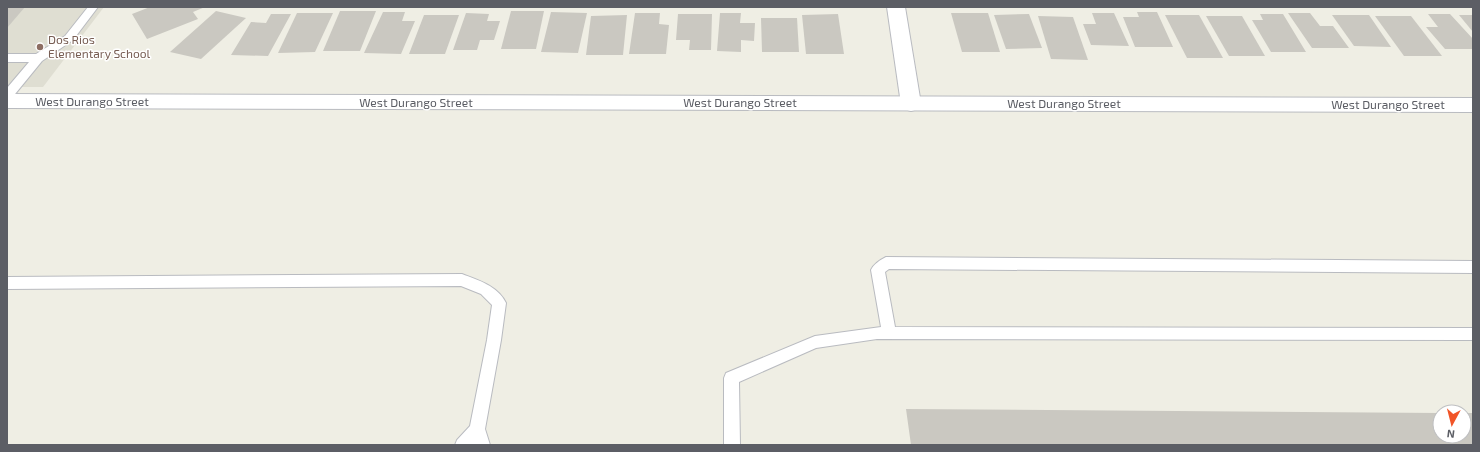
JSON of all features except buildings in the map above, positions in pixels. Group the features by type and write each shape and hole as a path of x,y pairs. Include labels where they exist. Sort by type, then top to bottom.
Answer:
{"street":[{"path":"896,7 911,104"},
{"name":"West Durango Street","path":"7,101 1473,105"}],"lane":[{"path":"7,96 38,58 69,38 93,7"},
{"path":"7,58 38,58"},
{"path":"889,333 878,270 886,263 1473,267"},
{"path":"7,283 462,280 486,290 499,303 494,340 477,429 482,445"},
{"path":"732,445 731,378 815,342 878,333 1473,334"},
{"path":"463,445 477,429"}],"shaded area":[{"name":"Dos Rios Elementary School","path":"7,7 104,7 43,87 7,87"}],"place":[{"name":"Dos Rios Elementary School","path":"40,47"}]}
